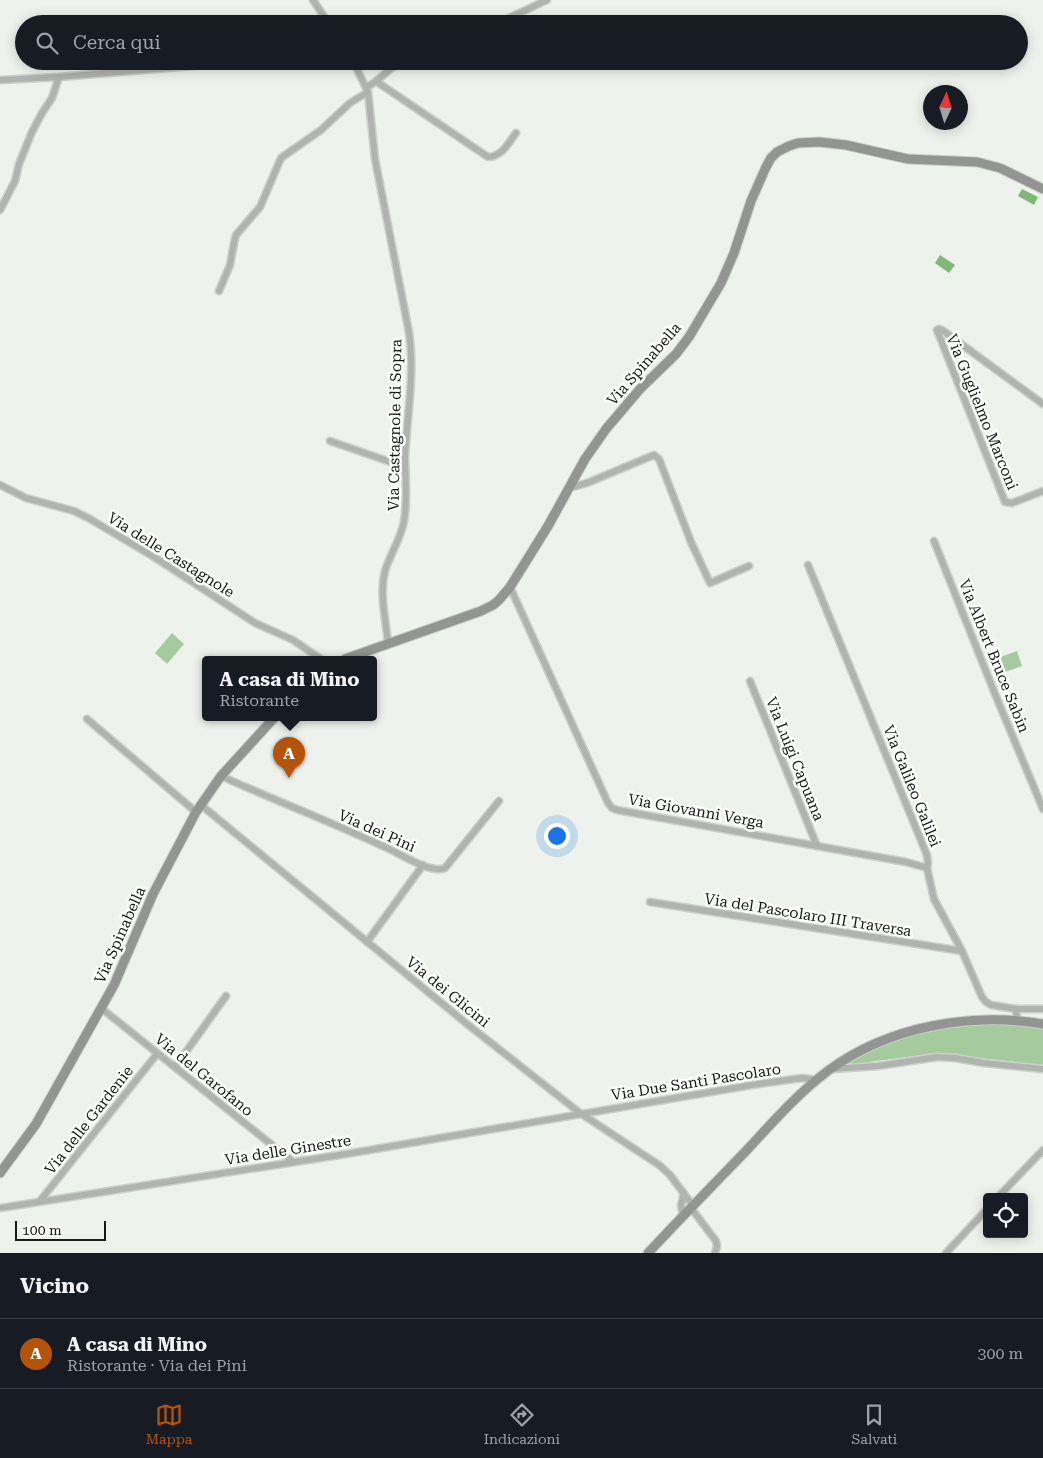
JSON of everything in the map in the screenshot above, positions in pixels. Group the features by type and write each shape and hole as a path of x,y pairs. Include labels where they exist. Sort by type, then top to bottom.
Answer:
{"street":[{"path":"313,0 323,15"},
{"path":"515,15 547,0"},
{"path":"0,80 143,70"},
{"path":"358,70 368,89"},
{"path":"219,291 230,265 236,235 260,207 281,158 321,130 350,103 377,82 388,70"},
{"path":"0,210 15,182 19,164 32,132 52,98 59,77"},
{"path":"377,82 488,157 494,157 501,152 516,133"},
{"name":"Via Castagnole di Sopra","path":"368,89 374,159 410,337 411,379 405,467 406,499 404,524 386,566 383,584 388,643"},
{"name":"Via Spinabella","path":"353,656 486,609 499,600 510,587 548,526 586,459 606,429 640,389 676,354 689,336 724,276 751,201 766,167 774,155 798,143 819,142 846,145 908,159 977,162 991,165 1008,171 1043,189"},
{"name":"Via Guglielmo Marconi","path":"1043,404 942,330 937,330 1004,501 1006,504 1012,504 1043,491"},
{"path":"330,441 405,467"},
{"path":"569,488 588,483 654,455 659,459 691,542 710,583 749,566"},
{"name":"Via delle Castagnole","path":"0,486 26,498 74,511 90,519 154,557 255,623 293,640 317,656"},
{"name":"Via Albert Bruce Sabin","path":"934,541 1043,809"},
{"name":"Via Galileo Galilei","path":"808,565 927,855 927,868 936,903 962,952 984,1001 994,1006 1016,1008"},
{"name":"Via Giovanni Verga","path":"510,587 608,803 612,808 906,862 927,868"},
{"name":"Via Luigi Capuana","path":"750,681 817,846"},
{"name":"Via dei Glicini","path":"87,719 580,1113 662,1167 684,1193 717,1242 715,1253"},
{"name":"Via Spinabella","path":"0,1173 36,1124 101,1008 116,980 156,887 198,809 221,776 271,721"},
{"name":"Via dei Pini","path":"221,776 437,870 445,868 499,801"},
{"path":"367,942 423,865"},
{"name":"Via del Pascolaro III Traversa","path":"650,902 962,952"},
{"path":"175,1067 226,996"},
{"name":"Via del Garofano","path":"101,1008 292,1161"},
{"path":"1017,1020 1016,1008 1043,1009"},
{"path":"648,1253 796,1099 830,1069 866,1048 910,1032 960,1022 1017,1020 1043,1024"},
{"name":"Via delle Gardenie","path":"40,1201 157,1054"},
{"path":"830,1069 857,1068 943,1057 1043,1069"},
{"name":"Via Due Santi Pascolaro","path":"580,1113 802,1078 817,1080"},
{"name":"Via delle Ginestre","path":"0,1208 346,1154 580,1113"},
{"path":"1002,1193 1043,1150"},
{"path":"683,1216 681,1205 684,1193"},
{"path":"946,1253 983,1213"}],"shaded area":[{"path":"1022,189 1038,197 1034,205 1018,196"},
{"path":"940,255 955,265 949,273 935,263"},
{"path":"172,633 184,644 167,664 155,653"},
{"path":"1017,651 1022,666 994,676 989,661"},
{"path":"994,1022 1043,1027 1043,1065 941,1054 845,1065 880,1047 917,1034"}],"place":[{"name":"A casa di Mino","path":"289,778"}]}
